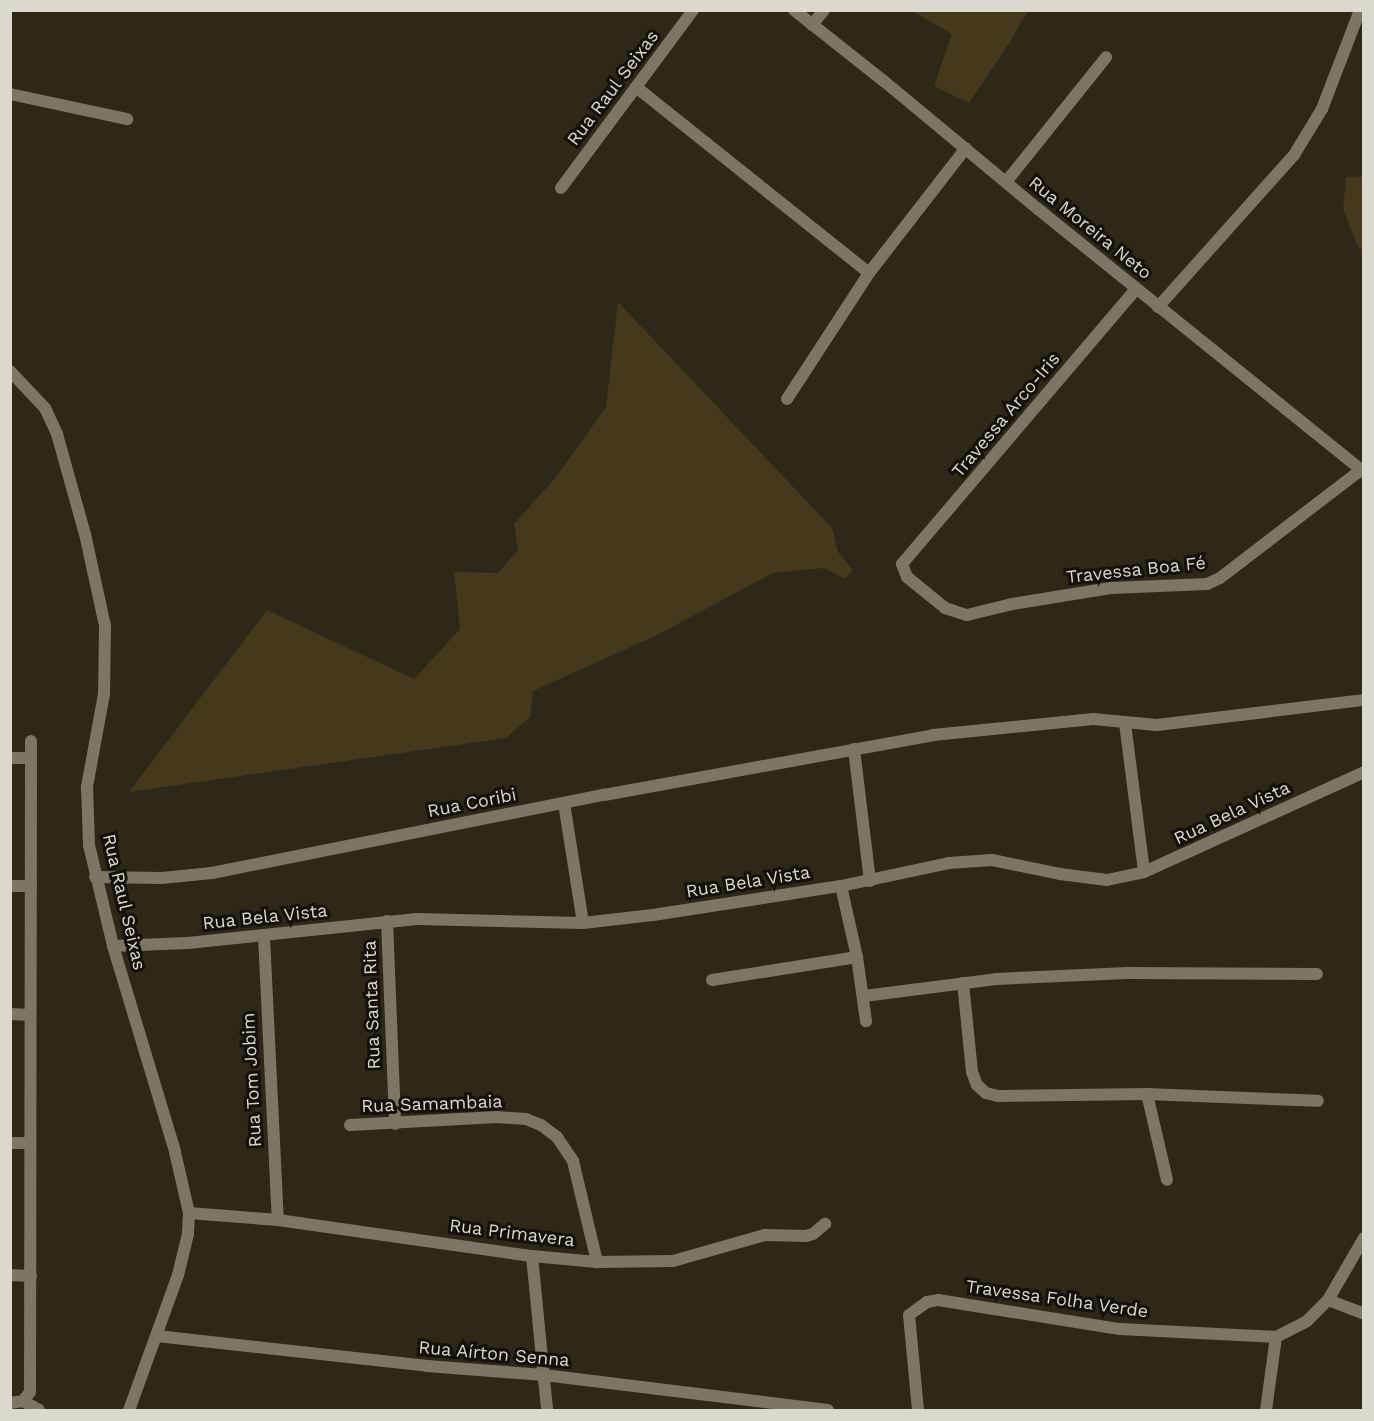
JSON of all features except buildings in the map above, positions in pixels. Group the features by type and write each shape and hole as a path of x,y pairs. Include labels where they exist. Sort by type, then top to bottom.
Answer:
{"street":[{"name":"Rua Raul Seixas","path":"561,188 693,10"},
{"name":"Rua Moreira Neto","path":"794,10 1362,471"},
{"path":"812,24 824,10"},
{"path":"1158,307 1294,155 1322,109 1360,10"},
{"path":"1006,182 1106,57"},
{"path":"636,87 869,273"},
{"path":"10,94 127,119"},
{"path":"787,399 869,273 966,148"},
{"name":"Travessa Arco-Iris","path":"902,564 1136,289"},
{"name":"Rua Raul Seixas","path":"10,371 45,408 57,434 85,534 105,626 104,694 87,788 87,809 95,877 113,946 175,1152 189,1213 188,1234 178,1275 129,1410"},
{"name":"Travessa Boa Fé","path":"902,564 907,577 945,608 967,615 1012,604 1111,588 1207,584 1220,578 1362,471"},
{"name":"Rua Coribi","path":"95,877 162,878 212,873 564,803 933,735 1093,719 1157,724 1364,700"},
{"path":"1125,723 1144,872"},
{"path":"16,1402 30,1392 31,741"},
{"path":"854,749 870,880"},
{"path":"10,758 31,758"},
{"name":"Rua Bela Vista","path":"113,946 264,937 387,921 583,923 653,915 841,886 949,863 992,860 1060,874 1107,880 1144,872 1364,772"},
{"path":"564,803 583,923"},
{"path":"10,886 31,886"},
{"path":"841,886 857,957 866,1021"},
{"name":"Rua Santa Rita","path":"387,921 394,1124"},
{"name":"Rua Tom Jobim","path":"264,937 278,1220"},
{"path":"712,980 857,957"},
{"path":"864,996 996,979 1127,974 1317,974"},
{"path":"963,983 972,1071 977,1085 986,1093 998,1096 1148,1094 1318,1101"},
{"path":"10,1014 30,1015"},
{"path":"1148,1094 1167,1180"},
{"name":"Rua Samambaia","path":"350,1125 497,1118 526,1119 541,1125 558,1137 573,1161 597,1262"},
{"path":"10,1143 30,1143"},
{"name":"Rua Primavera","path":"189,1213 278,1220 532,1256 597,1262 673,1261 765,1235 806,1236 813,1234 825,1224"},
{"path":"1266,1410 1276,1337 1307,1321 1328,1300 1364,1238"},
{"path":"532,1256 547,1410"},
{"path":"10,1275 31,1276"},
{"name":"Travessa Folha Verde","path":"918,1410 909,1315 916,1307 938,1300 1119,1329 1276,1337"},
{"path":"1328,1300 1364,1314"},
{"name":"Rua Aírton Senna","path":"157,1336 544,1376 828,1410"},
{"path":"16,1402 39,1410"}],"shaded area":[{"path":"912,11 1028,11 969,103 934,86 952,34"},
{"path":"1364,176 1363,250 1358,247 1343,209 1346,177"},
{"path":"618,302 832,528 838,552 853,570 845,579 824,568 773,573 655,636 533,691 530,717 506,738 129,792 267,610 414,679 460,629 454,572 498,573 518,550 514,524 556,477 606,407"}]}
